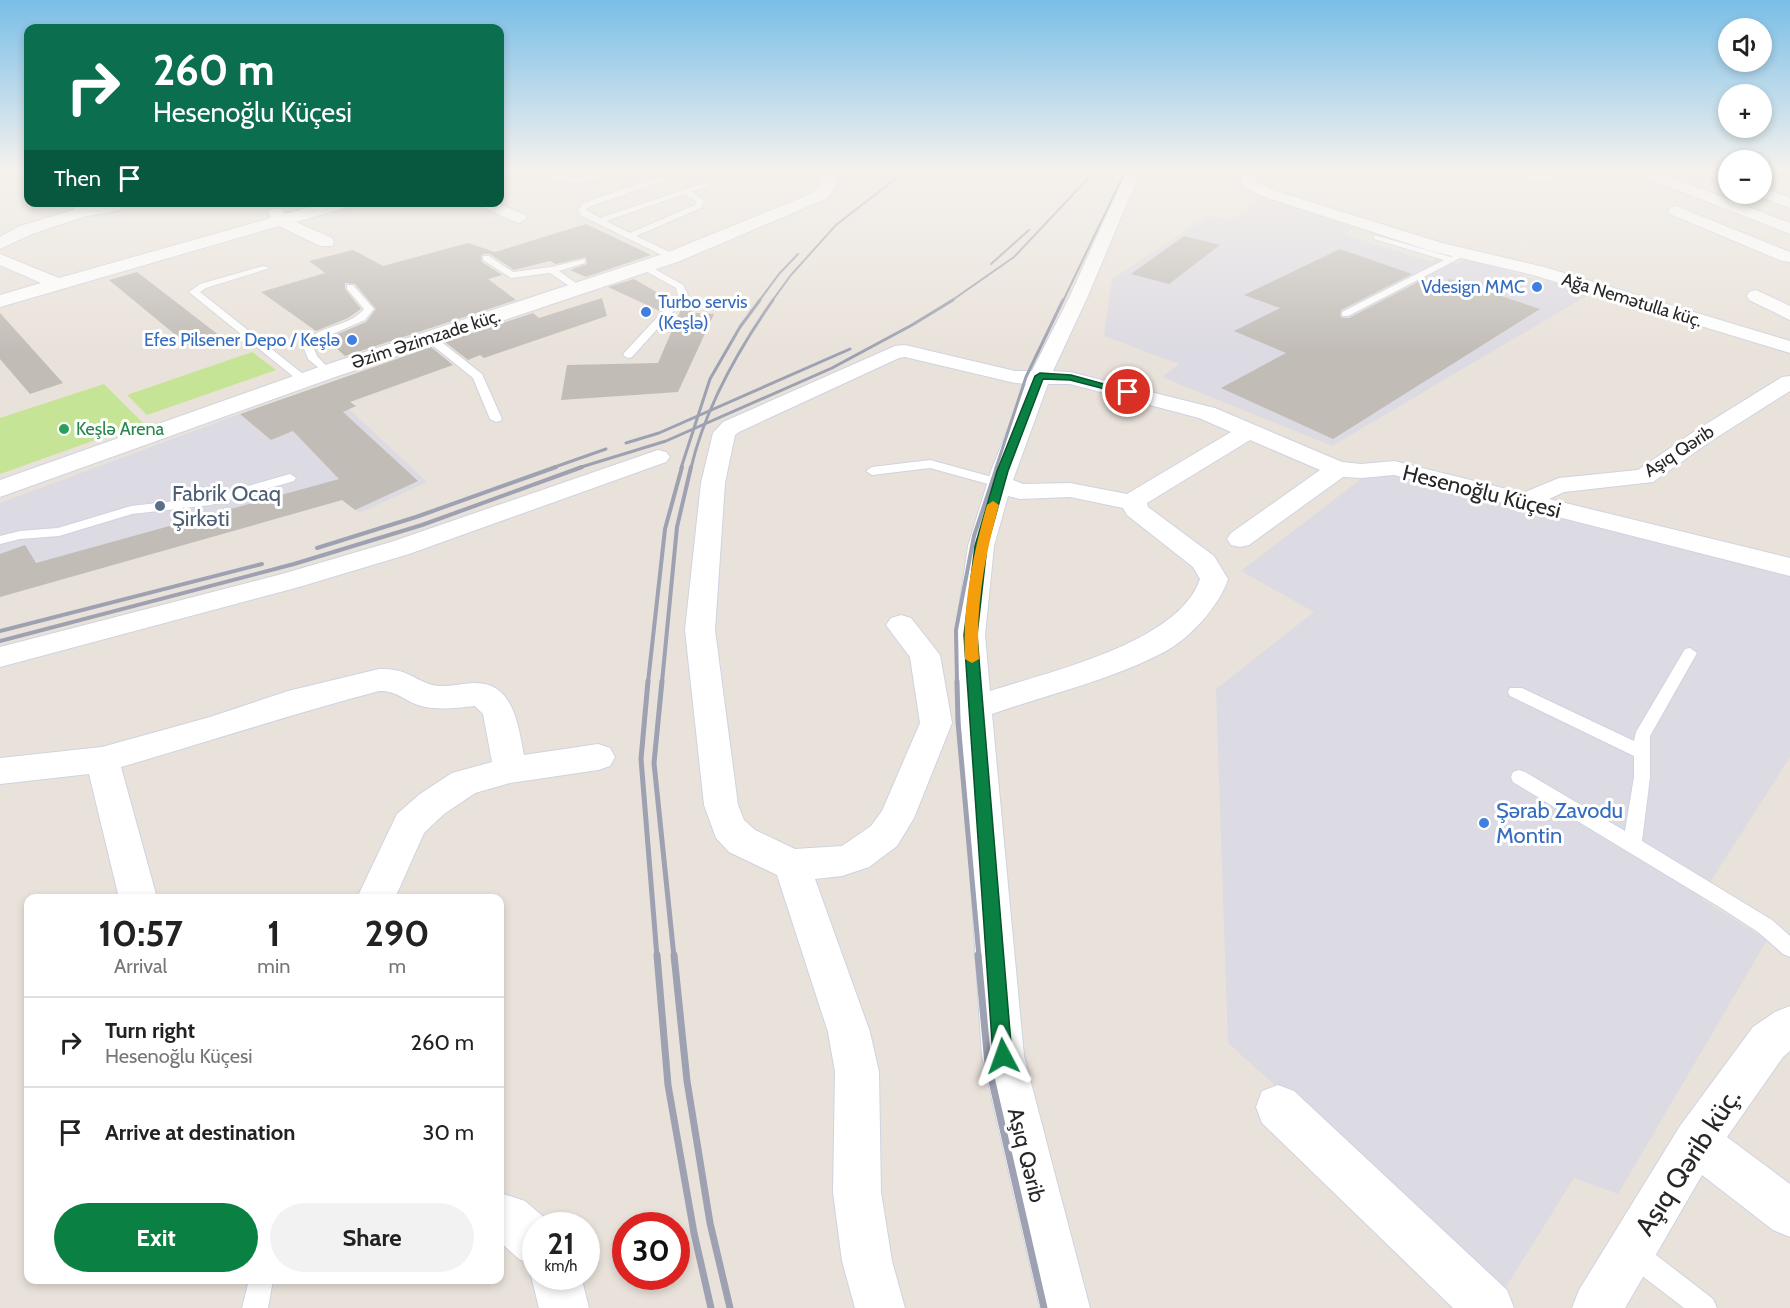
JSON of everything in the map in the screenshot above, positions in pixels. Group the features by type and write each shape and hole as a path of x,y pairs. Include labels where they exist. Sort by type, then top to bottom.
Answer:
{"street":[{"path":"0,244 24,231"},
{"path":"0,301 244,231"},
{"path":"303,231 326,242"},
{"name":"Əzim Əzimzade küç.","path":"0,489 327,372 645,267 736,231"},
{"name":"Aşıq Qərib","path":"1065,1308 1003,1056 970,635 981,546 999,483 1040,376 1078,298 1106,231"},
{"name":"Ağa Nemətulla küç.","path":"1381,231 1458,257 1538,272 1786,342"},
{"path":"1724,231 1788,257"},
{"path":"1753,243 1790,238"},
{"path":"0,259 59,284"},
{"path":"1756,296 1790,314"},
{"name":"Hesenoğlu Küçesi","path":"792,865 742,841 729,828 721,805 700,630 713,483 724,433 731,426 895,352 905,351 1015,377 1071,378 1207,413 1338,469 1361,471 1394,468 1790,567"},
{"name":"Aşıq Qərib","path":"1523,502 1559,485 1644,477 1703,436 1790,382"},
{"path":"1134,503 1136,499 1249,431"},
{"path":"0,657 289,581 400,548 658,457"},
{"path":"1240,539 1338,469"},
{"path":"999,483 1020,492 1070,490 1134,503"},
{"path":"976,707 1110,663 1157,644 1187,619 1210,592 1214,579 1204,562 1136,510 1134,503"},
{"path":"880,1308 867,1261 857,1192 857,1072 849,1032 792,865 842,861 856,856 884,836 896,818 936,723 924,655 901,626"},
{"path":"0,771 102,760 215,728 288,703 379,680 397,680 427,696 477,694 484,696 498,708 510,770"},
{"path":"378,894 410,824 432,804 464,783 510,770 598,758"},
{"path":"102,760 137,894"},
{"name":"Aşıq Qərib küç.","path":"1597,1308 1695,1142 1768,1042 1790,1026"},
{"path":"1278,1107 1489,1308"},
{"path":"1695,1142 1790,1213"},
{"path":"504,1218 508,1218 522,1230"},
{"path":"560,1290 564,1308"}],"lane":[{"path":"619,231 673,257"},
{"path":"629,236 640,231"},
{"path":"1377,237 1458,257"},
{"path":"1345,314 1458,257"},
{"path":"486,258 511,275 552,270 582,261"},
{"path":"266,267 203,286 194,292 304,380"},
{"path":"628,356 683,295 680,287 645,267"},
{"path":"552,270 578,288"},
{"path":"327,372 310,357 308,341 367,315 369,309 350,287"},
{"path":"430,338 478,376 496,419"},
{"path":"872,471 930,464 999,483"},
{"path":"0,540 59,532 131,510 211,501 290,478"},
{"path":"1632,845 1642,777 1642,736 1690,653"},
{"path":"1516,692 1641,752"},
{"path":"1519,777 1728,902 1765,926 1790,948"},
{"path":"1631,1251 1704,1308"},
{"path":"255,1308 260,1284"}],"shaded area":[{"path":"1185,231 1349,231 1343,234 1430,262 1438,258 1457,264 1467,259 1544,282 1549,279 1593,292 1332,446 1162,377 1179,364 1104,336 1112,279"},
{"name":"Fabrik Ocaq Şirkəti","path":"349,409 427,482 360,513 342,500 0,597 0,503 240,414 271,440"},
{"name":"Şərab Zavodu Montin","path":"1398,475 1790,572 1790,757 1700,898 1767,940 1618,1194 1574,1178 1504,1290 1228,1043 1216,689 1314,612 1241,571 1361,479"}],"green space":[{"path":"252,352 276,370 147,415 127,395"},
{"path":"104,384 143,423 0,474 0,418"}],"building":[{"path":"563,231 601,231 651,255 586,277 570,270 587,264 586,257 556,264 550,261 514,270 490,254 483,254 482,262 502,275 488,279 516,300 345,356 326,339 366,322 376,309 355,284 345,283 345,289 361,309 348,318 316,331 261,292 325,273 309,261 353,250 383,266 468,243 495,252"},
{"path":"1184,236 1220,245 1169,284 1131,274"},
{"path":"1340,249 1412,274 1341,310 1342,318 1349,318 1426,278 1442,284 1450,279 1540,309 1333,439 1221,388 1286,353 1234,331 1280,308 1244,295"},
{"path":"137,272 220,336 189,346 109,280"},
{"path":"634,279 670,300 660,311 608,287"},
{"path":"602,298 607,316 484,358 480,355 468,360 445,342 533,313 539,318"},
{"path":"682,307 694,313 714,314 678,392 561,400 567,365 658,363"},
{"path":"0,313 63,383 30,394 0,359"},
{"path":"431,347 453,365 350,402 356,406 343,412 418,481 355,510 342,500 0,597 0,554 25,545 36,563 339,479 293,431 271,440 240,414"}],"railway":[{"path":"772,301 791,275 831,231"},
{"path":"991,264 1028,231"},
{"path":"951,301 1014,257 1038,231"},
{"path":"1063,301 1097,231"},
{"path":"759,301 779,274 798,254"},
{"path":"698,416 710,379 740,327 760,300"},
{"path":"710,410 735,359 773,300"},
{"path":"705,424 832,368 953,300"},
{"path":"996,468 1026,377 1063,300"},
{"path":"710,410 850,349"},
{"path":"698,416 710,410"},
{"path":"705,424 710,410"},
{"path":"626,443 659,433 698,416"},
{"path":"694,429 698,416"},
{"path":"691,468 705,424"},
{"path":"694,429 705,424"},
{"path":"578,468 666,441 694,429"},
{"path":"681,468 694,429"},
{"path":"552,468 606,449"},
{"path":"317,548 416,517 556,467"},
{"path":"0,641 294,564 422,525 582,467"},
{"path":"648,682 665,529 682,467"},
{"path":"662,682 677,527 691,467"},
{"path":"957,682 956,630 974,536 997,467"},
{"path":"0,631 262,564"},
{"path":"648,681 641,759 657,957"},
{"path":"662,681 654,763 674,957"},
{"path":"957,681 958,722 979,957"},
{"path":"657,955 668,1085 694,1233 711,1308"},
{"path":"674,955 687,1081 710,1223 730,1308"},
{"path":"978,955 988,1064 1044,1308"}],"slow traffic":[{"path":"972,659 970,635 981,546 993,505"}],"place":[{"name":"Vdesign MMC","path":"1537,287"},
{"name":"Turbo servis (Keşlə)","path":"646,312"},
{"name":"Efes Pilsener Depo / Keşlə","path":"352,340"},
{"name":"Keşlə Arena","path":"64,429"},
{"name":"Fabrik Ocaq Şirkəti","path":"160,506"},
{"name":"Şərab Zavodu Montin","path":"1484,823"}],"route":[{"path":"1003,1056 970,635 981,546 1003,471 1040,376 1071,378 1128,392"}]}
